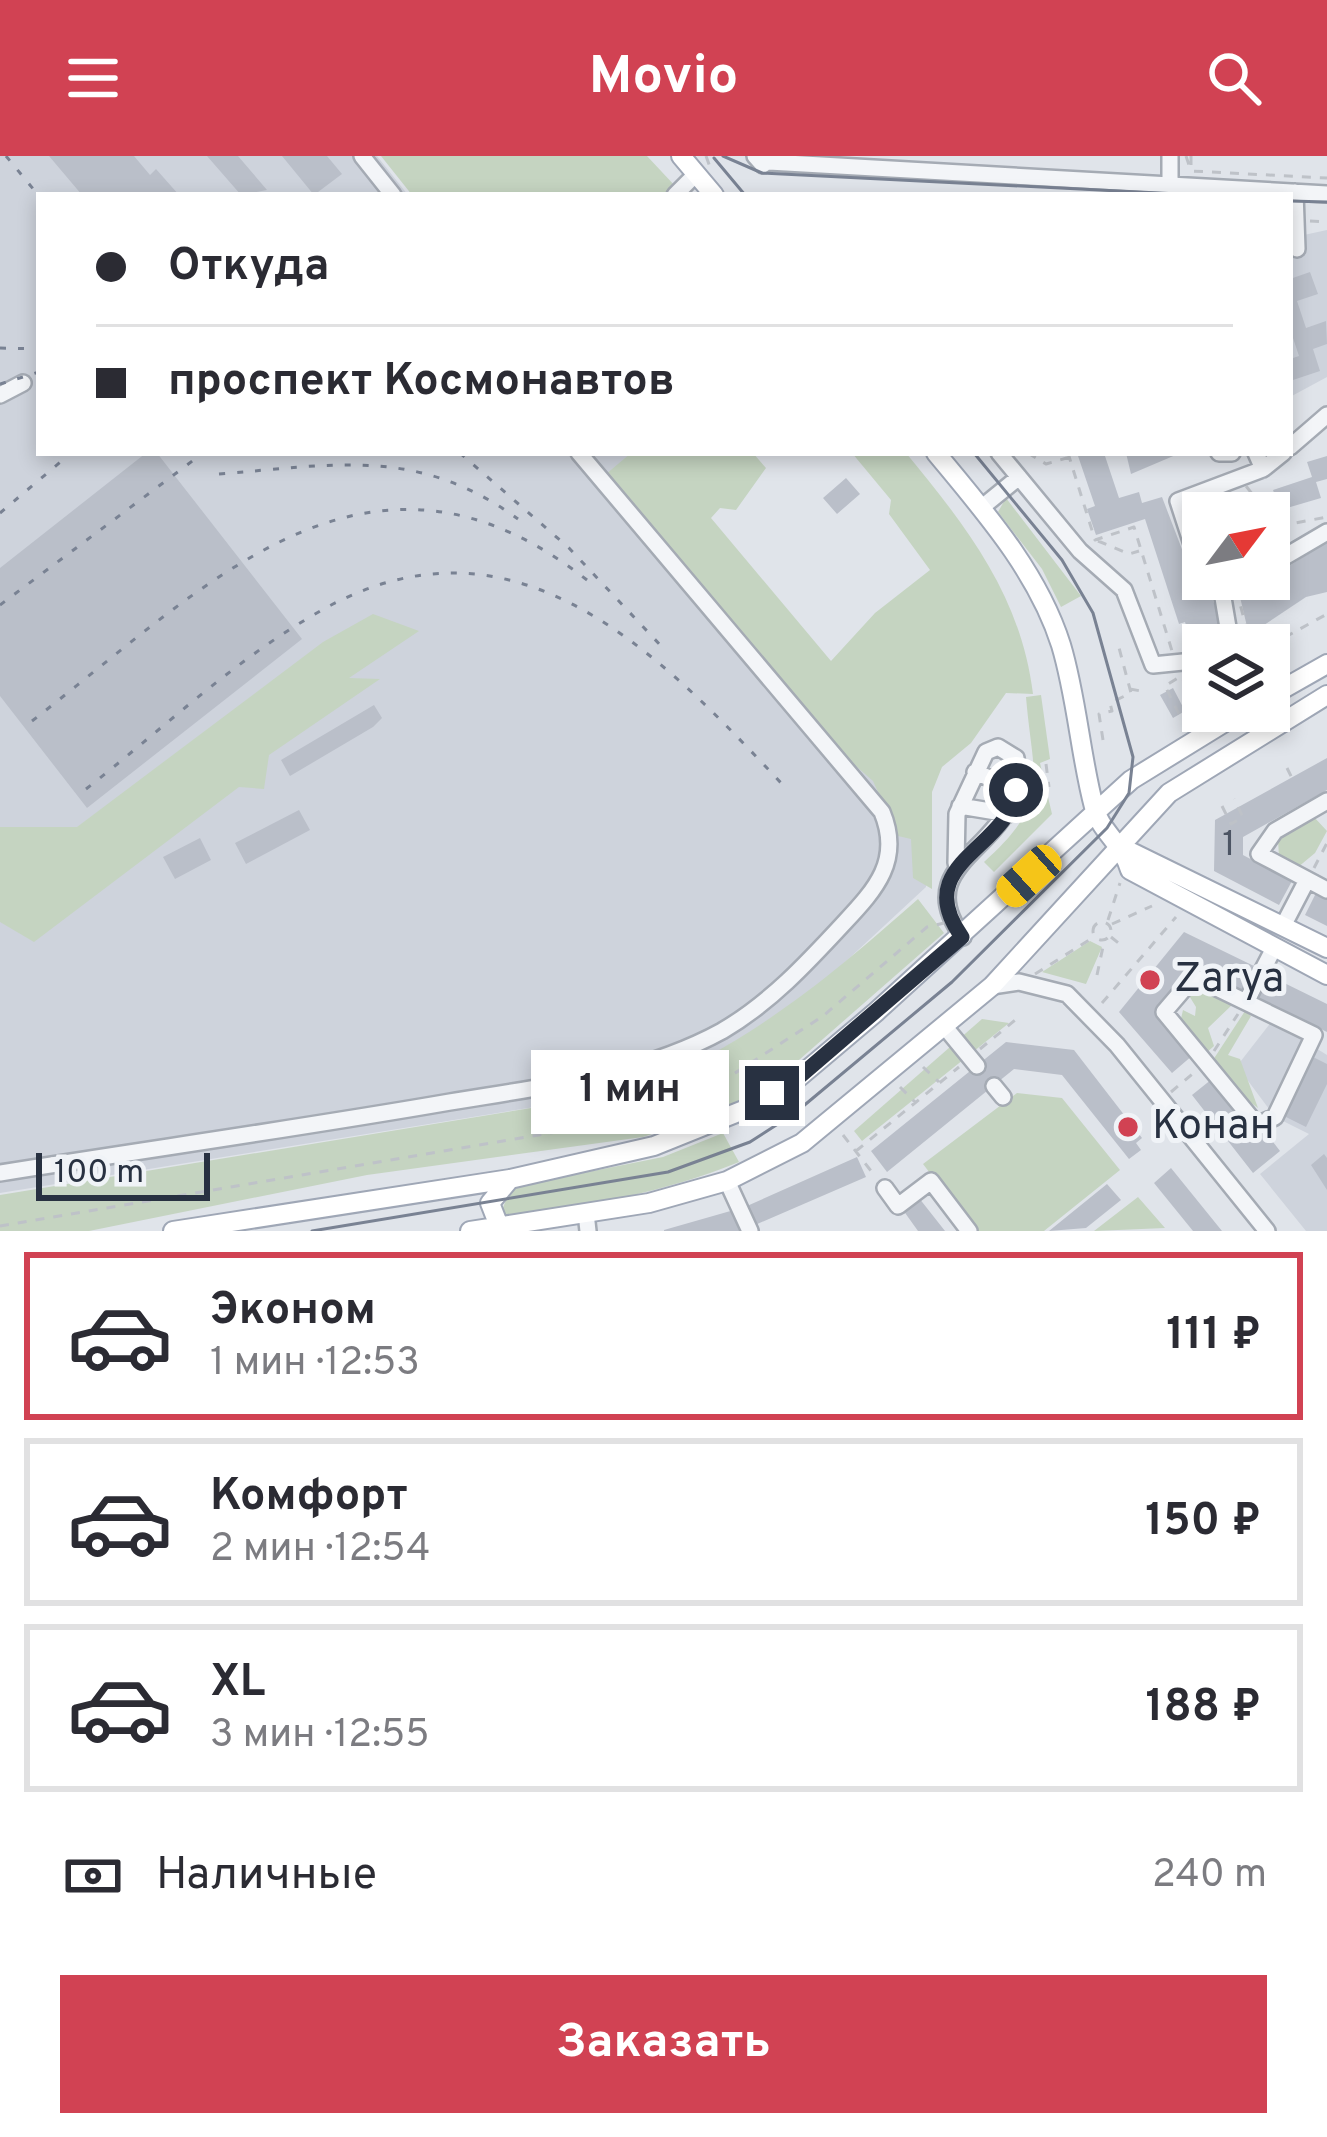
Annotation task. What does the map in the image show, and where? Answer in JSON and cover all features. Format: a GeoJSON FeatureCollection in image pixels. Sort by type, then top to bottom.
{"type":"FeatureCollection","features":[{"type":"Feature","properties":{"kind":"main road"},"geometry":{"type":"LineString","coordinates":[[681,156],[697,165],[713,192]]}},
{"type":"Feature","properties":{"kind":"main road"},"geometry":{"type":"LineString","coordinates":[[939,456],[1017,558],[1060,644],[1095,814],[1123,847],[1130,870],[1327,975]]}},
{"type":"Feature","properties":{"kind":"main road"},"geometry":{"type":"LineString","coordinates":[[1290,685],[1327,664]]}},
{"type":"Feature","properties":{"kind":"main road"},"geometry":{"type":"LineString","coordinates":[[470,1231],[587,1222],[727,1180],[802,1143],[992,986],[1169,793],[1327,695]]}},
{"type":"Feature","properties":{"kind":"main road"},"geometry":{"type":"LineString","coordinates":[[173,1231],[510,1179],[654,1146],[746,1109],[799,1077],[957,929],[1174,749],[1205,732]]}},
{"type":"Feature","properties":{"kind":"main road"},"geometry":{"type":"LineString","coordinates":[[1123,847],[1327,948]]}},
{"type":"Feature","properties":{"kind":"main road"},"geometry":{"type":"LineString","coordinates":[[500,1226],[490,1203],[510,1179]]}},
{"type":"Feature","properties":{"kind":"street"},"geometry":{"type":"LineString","coordinates":[[362,156],[391,192]]}},
{"type":"Feature","properties":{"kind":"street"},"geometry":{"type":"LineString","coordinates":[[1170,181],[1171,156]]}},
{"type":"Feature","properties":{"kind":"street"},"geometry":{"type":"LineString","coordinates":[[765,158],[1284,192]]}},
{"type":"Feature","properties":{"kind":"street"},"geometry":{"type":"LineString","coordinates":[[677,192],[697,165]]}},
{"type":"Feature","properties":{"kind":"street"},"geometry":{"type":"LineString","coordinates":[[1062,192],[1065,175]]}},
{"type":"Feature","properties":{"kind":"street"},"geometry":{"type":"LineString","coordinates":[[1297,249],[1294,193],[1327,194]]}},
{"type":"Feature","properties":{"kind":"street"},"geometry":{"type":"LineString","coordinates":[[0,395],[23,383]]}},
{"type":"Feature","properties":{"kind":"street"},"geometry":{"type":"LineString","coordinates":[[1293,444],[1327,416]]}},
{"type":"Feature","properties":{"kind":"street"},"geometry":{"type":"LineString","coordinates":[[0,1174],[537,1088],[654,1059],[721,1031],[772,995],[872,893],[891,849],[887,825],[875,801],[582,456]]}},
{"type":"Feature","properties":{"kind":"street"},"geometry":{"type":"LineString","coordinates":[[1002,456],[1080,551],[1124,590],[1153,665],[1182,662]]}},
{"type":"Feature","properties":{"kind":"street"},"geometry":{"type":"LineString","coordinates":[[1201,492],[1243,476],[1260,461]]}},
{"type":"Feature","properties":{"kind":"street"},"geometry":{"type":"LineString","coordinates":[[982,508],[1019,477]]}},
{"type":"Feature","properties":{"kind":"street"},"geometry":{"type":"LineString","coordinates":[[1290,554],[1327,532]]}},
{"type":"Feature","properties":{"kind":"street"},"geometry":{"type":"LineString","coordinates":[[956,863],[1008,814],[1016,790],[1016,758],[998,747],[986,752],[960,806],[948,906],[957,929]]}},
{"type":"Feature","properties":{"kind":"street"},"geometry":{"type":"LineString","coordinates":[[975,772],[1016,790]]}},
{"type":"Feature","properties":{"kind":"street"},"geometry":{"type":"LineString","coordinates":[[1327,801],[1275,831],[1259,854],[1327,890]]}},
{"type":"Feature","properties":{"kind":"street"},"geometry":{"type":"LineString","coordinates":[[960,806],[1008,814]]}},
{"type":"Feature","properties":{"kind":"street"},"geometry":{"type":"LineString","coordinates":[[1310,811],[1327,821]]}},
{"type":"Feature","properties":{"kind":"street"},"geometry":{"type":"LineString","coordinates":[[1283,926],[1307,880]]}},
{"type":"Feature","properties":{"kind":"street"},"geometry":{"type":"LineString","coordinates":[[1246,1002],[1274,948]]}},
{"type":"Feature","properties":{"kind":"street"},"geometry":{"type":"LineString","coordinates":[[1193,977],[1314,1035],[1275,1118],[1257,1125],[1207,1062],[1164,1012],[1193,977]]}},
{"type":"Feature","properties":{"kind":"street"},"geometry":{"type":"LineString","coordinates":[[992,986],[1019,982],[1067,994],[1267,1231]]}},
{"type":"Feature","properties":{"kind":"street"},"geometry":{"type":"LineString","coordinates":[[945,1027],[977,1066]]}},
{"type":"Feature","properties":{"kind":"street"},"geometry":{"type":"LineString","coordinates":[[727,1180],[750,1231]]}},
{"type":"Feature","properties":{"kind":"street"},"geometry":{"type":"LineString","coordinates":[[885,1188],[898,1206],[931,1181],[969,1231]]}},
{"type":"Feature","properties":{"kind":"path"},"geometry":{"type":"LineString","coordinates":[[1191,156],[1191,171],[1327,178]]}},
{"type":"Feature","properties":{"kind":"path"},"geometry":{"type":"LineString","coordinates":[[1033,456],[1046,464],[1066,456]]}},
{"type":"Feature","properties":{"kind":"path"},"geometry":{"type":"LineString","coordinates":[[1069,456],[1094,540]]}},
{"type":"Feature","properties":{"kind":"path"},"geometry":{"type":"LineString","coordinates":[[1243,476],[1254,492]]}},
{"type":"Feature","properties":{"kind":"path"},"geometry":{"type":"LineString","coordinates":[[1290,524],[1327,517]]}},
{"type":"Feature","properties":{"kind":"path"},"geometry":{"type":"LineString","coordinates":[[1094,540],[1134,527],[1173,648],[1166,663],[1165,686],[1179,714]]}},
{"type":"Feature","properties":{"kind":"path"},"geometry":{"type":"LineString","coordinates":[[1094,540],[1130,554],[1141,550]]}},
{"type":"Feature","properties":{"kind":"path"},"geometry":{"type":"LineString","coordinates":[[1290,634],[1327,614]]}},
{"type":"Feature","properties":{"kind":"path"},"geometry":{"type":"LineString","coordinates":[[1118,644],[1131,691]]}},
{"type":"Feature","properties":{"kind":"path"},"geometry":{"type":"LineString","coordinates":[[1165,686],[1182,678]]}},
{"type":"Feature","properties":{"kind":"path"},"geometry":{"type":"LineString","coordinates":[[1103,740],[1099,714],[1112,711],[1110,703],[1131,691],[1141,691]]}},
{"type":"Feature","properties":{"kind":"path"},"geometry":{"type":"LineString","coordinates":[[1046,764],[1049,787]]}},
{"type":"Feature","properties":{"kind":"path"},"geometry":{"type":"LineString","coordinates":[[1287,768],[1292,778]]}},
{"type":"Feature","properties":{"kind":"path"},"geometry":{"type":"LineString","coordinates":[[1222,806],[1231,824],[1243,817],[1234,800]]}},
{"type":"Feature","properties":{"kind":"path"},"geometry":{"type":"LineString","coordinates":[[1232,811],[1237,820]]}},
{"type":"Feature","properties":{"kind":"path"},"geometry":{"type":"LineString","coordinates":[[1307,880],[1327,843]]}},
{"type":"Feature","properties":{"kind":"path"},"geometry":{"type":"LineString","coordinates":[[1120,883],[1109,924],[1110,936],[1122,946]]}},
{"type":"Feature","properties":{"kind":"path"},"geometry":{"type":"LineString","coordinates":[[1034,974],[1094,937],[1097,924],[1109,924],[1152,906]]}},
{"type":"Feature","properties":{"kind":"path"},"geometry":{"type":"LineString","coordinates":[[1102,1004],[1177,917]]}},
{"type":"Feature","properties":{"kind":"path"},"geometry":{"type":"LineString","coordinates":[[0,1226],[675,1112],[823,1016],[927,927],[957,929]]}},
{"type":"Feature","properties":{"kind":"path"},"geometry":{"type":"LineString","coordinates":[[1096,976],[1104,940],[1110,936]]}},
{"type":"Feature","properties":{"kind":"path"},"geometry":{"type":"LineString","coordinates":[[1094,937],[1104,940]]}},
{"type":"Feature","properties":{"kind":"path"},"geometry":{"type":"LineString","coordinates":[[1161,1100],[1207,1062],[1246,1002]]}},
{"type":"Feature","properties":{"kind":"path"},"geometry":{"type":"LineString","coordinates":[[923,1066],[939,1083]]}},
{"type":"Feature","properties":{"kind":"path"},"geometry":{"type":"LineString","coordinates":[[856,1151],[915,1102],[899,1087]]}},
{"type":"Feature","properties":{"kind":"path"},"geometry":{"type":"LineString","coordinates":[[843,1135],[885,1188]]}},
{"type":"Feature","properties":{"kind":"shaded area"},"geometry":{"type":"Polygon","coordinates":[[[0,156],[377,156],[406,192],[36,192],[36,456],[651,456],[928,793],[926,887],[815,990],[722,1053],[640,1090],[0,1193],[0,156]]]}},
{"type":"Feature","properties":{"kind":"shaded area"},"geometry":{"type":"Polygon","coordinates":[[[1327,230],[1327,377],[1293,395],[1293,237],[1327,230]]]}},
{"type":"Feature","properties":{"kind":"shaded area"},"geometry":{"type":"Polygon","coordinates":[[[1272,1021],[1327,1055],[1327,1231],[1306,1231],[1260,1174],[1309,1134],[1275,1117],[1237,1066],[1272,1021]]]}},
{"type":"Feature","properties":{"kind":"green space"},"geometry":{"type":"Polygon","coordinates":[[[381,156],[647,156],[676,187],[672,192],[410,192],[381,156]]]}},
{"type":"Feature","properties":{"kind":"green space"},"geometry":{"type":"Polygon","coordinates":[[[627,456],[756,456],[766,468],[736,510],[720,508],[711,518],[831,661],[875,613],[930,570],[889,514],[891,500],[854,456],[908,456],[950,508],[1004,594],[1027,659],[1033,694],[1006,693],[971,743],[942,767],[932,792],[932,889],[913,878],[911,839],[898,836],[873,781],[840,752],[605,475],[627,456]]]}},
{"type":"Feature","properties":{"kind":"green space"},"geometry":{"type":"Polygon","coordinates":[[[1006,498],[1081,596],[1061,607],[1042,569],[998,512],[1006,498]]]}},
{"type":"Feature","properties":{"kind":"green space"},"geometry":{"type":"Polygon","coordinates":[[[373,614],[419,631],[349,678],[380,679],[269,755],[264,789],[239,787],[34,942],[0,922],[0,827],[77,827],[323,642],[373,614]]]}},
{"type":"Feature","properties":{"kind":"green space"},"geometry":{"type":"Polygon","coordinates":[[[1041,695],[1050,759],[1040,763],[1052,814],[994,872],[984,862],[1006,841],[1029,805],[1034,770],[1026,697],[1041,695]]]}},
{"type":"Feature","properties":{"kind":"green space"},"geometry":{"type":"Polygon","coordinates":[[[1314,817],[1327,831],[1315,853],[1297,868],[1279,858],[1278,839],[1293,824],[1314,817]]]}},
{"type":"Feature","properties":{"kind":"green space"},"geometry":{"type":"Polygon","coordinates":[[[918,899],[944,933],[775,1081],[713,1114],[643,1137],[367,1175],[89,1231],[0,1231],[0,1195],[641,1090],[788,1006],[918,899]]]}},
{"type":"Feature","properties":{"kind":"green space"},"geometry":{"type":"Polygon","coordinates":[[[1090,941],[1102,947],[1086,984],[1042,972],[1090,941]]]}},
{"type":"Feature","properties":{"kind":"green space"},"geometry":{"type":"Polygon","coordinates":[[[1200,988],[1233,1004],[1208,1028],[1214,1046],[1205,1054],[1180,1023],[1183,1010],[1195,1016],[1196,1007],[1188,994],[1200,988]]]}},
{"type":"Feature","properties":{"kind":"green space"},"geometry":{"type":"Polygon","coordinates":[[[1245,1011],[1251,1016],[1228,1055],[1240,1059],[1258,1108],[1239,1094],[1213,1060],[1245,1011]]]}},
{"type":"Feature","properties":{"kind":"green space"},"geometry":{"type":"Polygon","coordinates":[[[982,1019],[1009,1023],[862,1141],[854,1131],[982,1019]]]}},
{"type":"Feature","properties":{"kind":"green space"},"geometry":{"type":"Polygon","coordinates":[[[1017,1093],[1062,1098],[1120,1170],[1044,1231],[974,1231],[923,1164],[1017,1093]]]}},
{"type":"Feature","properties":{"kind":"green space"},"geometry":{"type":"Polygon","coordinates":[[[723,1133],[739,1162],[624,1197],[507,1220],[500,1216],[507,1197],[518,1186],[663,1157],[723,1133]]]}},
{"type":"Feature","properties":{"kind":"green space"},"geometry":{"type":"Polygon","coordinates":[[[1138,1197],[1165,1228],[1094,1231],[1138,1197]]]}},
{"type":"Feature","properties":{"kind":"building"},"geometry":{"type":"Polygon","coordinates":[[[49,156],[134,156],[150,175],[156,169],[176,192],[79,192],[49,156]]]}},
{"type":"Feature","properties":{"kind":"building"},"geometry":{"type":"Polygon","coordinates":[[[207,156],[238,156],[267,190],[238,192],[207,156]]]}},
{"type":"Feature","properties":{"kind":"building"},"geometry":{"type":"Polygon","coordinates":[[[282,156],[327,156],[342,174],[312,192],[282,156]]]}},
{"type":"Feature","properties":{"kind":"building"},"geometry":{"type":"Polygon","coordinates":[[[1310,272],[1318,294],[1297,301],[1306,328],[1326,321],[1327,344],[1313,349],[1320,371],[1293,380],[1293,358],[1299,356],[1293,338],[1293,278],[1310,272]]]}},
{"type":"Feature","properties":{"kind":"building"},"geometry":{"type":"Polygon","coordinates":[[[142,456],[159,456],[302,639],[87,808],[0,696],[0,568],[142,456]]]}},
{"type":"Feature","properties":{"kind":"building"},"geometry":{"type":"Polygon","coordinates":[[[1078,456],[1105,456],[1119,498],[1139,492],[1142,503],[1162,497],[1182,549],[1182,600],[1213,600],[1221,624],[1179,624],[1145,519],[1096,535],[1087,509],[1095,506],[1078,456]]]}},
{"type":"Feature","properties":{"kind":"building"},"geometry":{"type":"Polygon","coordinates":[[[1127,456],[1173,456],[1131,474],[1127,456]]]}},
{"type":"Feature","properties":{"kind":"building"},"geometry":{"type":"Polygon","coordinates":[[[1327,456],[1327,479],[1316,482],[1321,498],[1290,507],[1290,492],[1273,490],[1312,477],[1307,462],[1327,456]]]}},
{"type":"Feature","properties":{"kind":"building"},"geometry":{"type":"Polygon","coordinates":[[[846,478],[860,494],[837,514],[823,498],[846,478]]]}},
{"type":"Feature","properties":{"kind":"building"},"geometry":{"type":"Polygon","coordinates":[[[1327,542],[1327,592],[1306,597],[1266,624],[1246,624],[1241,600],[1290,600],[1290,565],[1327,542]]]}},
{"type":"Feature","properties":{"kind":"building"},"geometry":{"type":"Polygon","coordinates":[[[1173,688],[1182,713],[1173,718],[1160,695],[1173,688]]]}},
{"type":"Feature","properties":{"kind":"building"},"geometry":{"type":"Polygon","coordinates":[[[374,705],[382,718],[373,727],[290,776],[281,760],[374,705]]]}},
{"type":"Feature","properties":{"kind":"building"},"geometry":{"type":"Polygon","coordinates":[[[1327,758],[1327,790],[1243,837],[1243,855],[1292,881],[1279,905],[1214,871],[1215,820],[1327,758]]]}},
{"type":"Feature","properties":{"kind":"building"},"geometry":{"type":"Polygon","coordinates":[[[299,810],[310,830],[246,864],[235,843],[299,810]]]}},
{"type":"Feature","properties":{"kind":"building"},"geometry":{"type":"Polygon","coordinates":[[[200,838],[211,860],[175,879],[163,857],[200,838]]]}},
{"type":"Feature","properties":{"kind":"building"},"geometry":{"type":"Polygon","coordinates":[[[1317,891],[1327,896],[1327,926],[1305,915],[1317,891]]]}},
{"type":"Feature","properties":{"kind":"building"},"geometry":{"type":"Polygon","coordinates":[[[1184,932],[1256,967],[1243,992],[1190,966],[1155,1010],[1193,1055],[1172,1073],[1119,1012],[1184,932]]]}},
{"type":"Feature","properties":{"kind":"building"},"geometry":{"type":"Polygon","coordinates":[[[1268,975],[1327,1004],[1327,1032],[1257,998],[1268,975]]]}},
{"type":"Feature","properties":{"kind":"building"},"geometry":{"type":"Polygon","coordinates":[[[1006,1042],[1074,1050],[1142,1138],[1136,1143],[1141,1150],[1129,1159],[1062,1075],[1014,1069],[887,1172],[871,1151],[1006,1042]]]}},
{"type":"Feature","properties":{"kind":"building"},"geometry":{"type":"Polygon","coordinates":[[[1313,1057],[1327,1064],[1327,1084],[1306,1127],[1284,1116],[1313,1057]]]}},
{"type":"Feature","properties":{"kind":"building"},"geometry":{"type":"Polygon","coordinates":[[[1212,1079],[1257,1136],[1264,1130],[1280,1151],[1253,1173],[1192,1095],[1212,1079]]]}},
{"type":"Feature","properties":{"kind":"building"},"geometry":{"type":"Polygon","coordinates":[[[1324,1154],[1327,1158],[1327,1190],[1311,1165],[1324,1154]]]}},
{"type":"Feature","properties":{"kind":"building"},"geometry":{"type":"Polygon","coordinates":[[[857,1157],[866,1177],[755,1225],[747,1206],[857,1157]]]}},
{"type":"Feature","properties":{"kind":"building"},"geometry":{"type":"Polygon","coordinates":[[[1171,1168],[1222,1231],[1193,1231],[1154,1183],[1171,1168]]]}},
{"type":"Feature","properties":{"kind":"building"},"geometry":{"type":"Polygon","coordinates":[[[1107,1184],[1121,1200],[1086,1228],[1049,1231],[1107,1184]]]}},
{"type":"Feature","properties":{"kind":"building"},"geometry":{"type":"Polygon","coordinates":[[[919,1198],[945,1231],[918,1231],[903,1210],[919,1198]]]}},
{"type":"Feature","properties":{"kind":"building"},"geometry":{"type":"Polygon","coordinates":[[[734,1210],[740,1231],[664,1231],[664,1230],[734,1210]]]}},
{"type":"Feature","properties":{"kind":"tram line"},"geometry":{"type":"LineString","coordinates":[[723,156],[762,173],[1139,192]]}},
{"type":"Feature","properties":{"kind":"tram line"},"geometry":{"type":"LineString","coordinates":[[714,158],[742,192]]}},
{"type":"Feature","properties":{"kind":"tram line"},"geometry":{"type":"LineString","coordinates":[[1293,201],[1327,202]]}},
{"type":"Feature","properties":{"kind":"tram line"},"geometry":{"type":"LineString","coordinates":[[312,1231],[668,1172],[750,1142],[795,1113],[952,982],[1107,828],[1129,793],[1133,757],[1093,613],[1062,560],[976,456]]}},
{"type":"Feature","properties":{"kind":"railway"},"geometry":{"type":"LineString","coordinates":[[6,156],[36,192]]}},
{"type":"Feature","properties":{"kind":"railway"},"geometry":{"type":"LineString","coordinates":[[0,348],[36,349]]}},
{"type":"Feature","properties":{"kind":"railway"},"geometry":{"type":"LineString","coordinates":[[0,384],[36,373]]}},
{"type":"Feature","properties":{"kind":"railway"},"geometry":{"type":"LineString","coordinates":[[0,513],[67,456]]}},
{"type":"Feature","properties":{"kind":"railway"},"geometry":{"type":"LineString","coordinates":[[0,605],[199,456]]}},
{"type":"Feature","properties":{"kind":"railway"},"geometry":{"type":"LineString","coordinates":[[463,456],[569,548],[663,648]]}},
{"type":"Feature","properties":{"kind":"railway"},"geometry":{"type":"LineString","coordinates":[[219,474],[338,465],[410,470],[481,496],[518,519]]}},
{"type":"Feature","properties":{"kind":"railway"},"geometry":{"type":"LineString","coordinates":[[32,721],[228,571],[295,535],[364,513],[436,511],[512,533],[592,584]]}},
{"type":"Feature","properties":{"kind":"railway"},"geometry":{"type":"LineString","coordinates":[[86,789],[223,677],[310,617],[382,584],[449,573],[512,581],[572,604],[628,639],[682,683],[782,784]]}},
{"type":"Feature","properties":{"kind":"place","name":"Zarya"},"geometry":{"type":"Point","coordinates":[1150,980]}},
{"type":"Feature","properties":{"kind":"place","name":"Конан"},"geometry":{"type":"Point","coordinates":[1128,1127]}},
{"type":"Feature","properties":{"kind":"route"},"geometry":{"type":"LineString","coordinates":[[772,1093],[799,1077],[962,937],[948,906],[956,863],[1004,824],[1016,790]]}}]}
